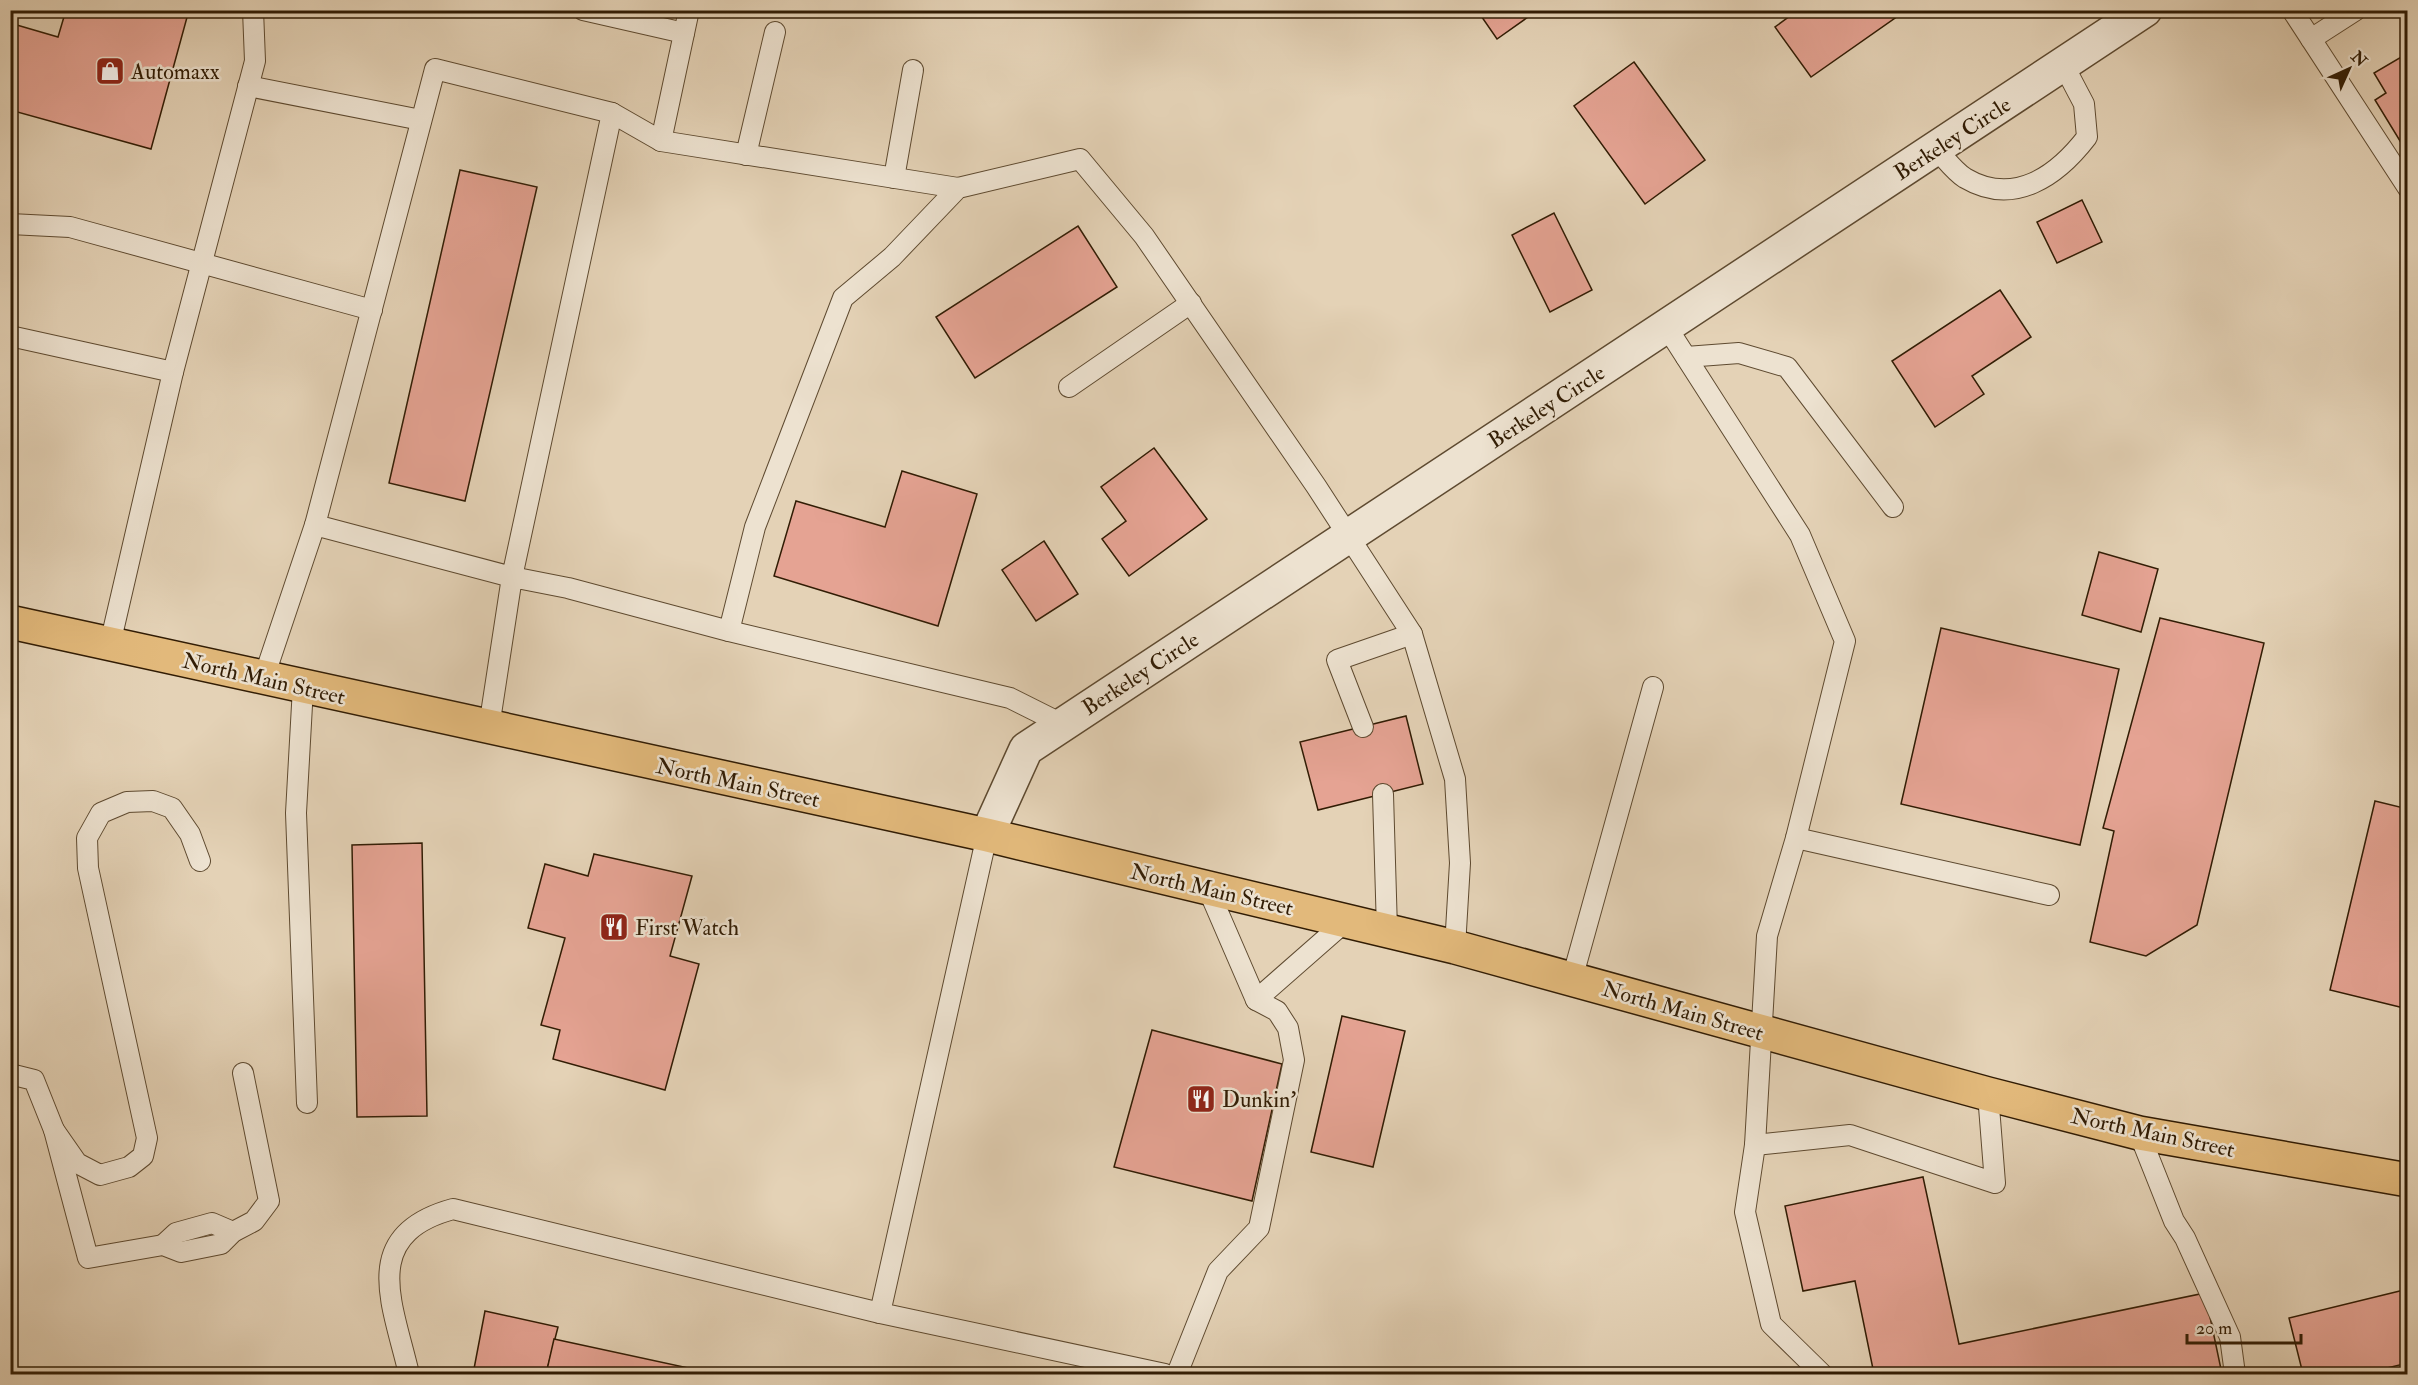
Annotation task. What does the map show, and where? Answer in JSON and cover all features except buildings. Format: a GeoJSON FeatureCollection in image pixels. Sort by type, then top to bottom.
{"type":"FeatureCollection","features":[{"type":"Feature","properties":{"kind":"main road","name":"North Main Street"},"geometry":{"type":"LineString","coordinates":[[10,622],[987,835],[1455,947],[1988,1094],[2139,1133],[2406,1181]]}},
{"type":"Feature","properties":{"kind":"street","name":"Berkeley Circle"},"geometry":{"type":"LineString","coordinates":[[987,835],[1026,748],[2145,10]]}},
{"type":"Feature","properties":{"kind":"lane"},"geometry":{"type":"LineString","coordinates":[[110,644],[173,372],[255,61],[253,10]]}},
{"type":"Feature","properties":{"kind":"lane"},"geometry":{"type":"LineString","coordinates":[[583,10],[684,33]]}},
{"type":"Feature","properties":{"kind":"lane"},"geometry":{"type":"LineString","coordinates":[[661,141],[689,10]]}},
{"type":"Feature","properties":{"kind":"lane"},"geometry":{"type":"LineString","coordinates":[[2292,10],[2408,188]]}},
{"type":"Feature","properties":{"kind":"lane"},"geometry":{"type":"LineString","coordinates":[[2311,39],[2356,10]]}},
{"type":"Feature","properties":{"kind":"lane"},"geometry":{"type":"LineString","coordinates":[[746,155],[775,32]]}},
{"type":"Feature","properties":{"kind":"lane"},"geometry":{"type":"LineString","coordinates":[[1936,149],[1964,178],[1998,191],[2028,186],[2050,174],[2074,153],[2087,137],[2084,104],[2063,64]]}},
{"type":"Feature","properties":{"kind":"lane"},"geometry":{"type":"LineString","coordinates":[[264,677],[315,525],[435,69],[612,113],[661,141],[958,188],[1080,159],[1144,236],[1191,303],[1412,634],[1455,779],[1460,863],[1455,947]]}},
{"type":"Feature","properties":{"kind":"lane"},"geometry":{"type":"LineString","coordinates":[[894,178],[913,70]]}},
{"type":"Feature","properties":{"kind":"lane"},"geometry":{"type":"LineString","coordinates":[[248,86],[421,120]]}},
{"type":"Feature","properties":{"kind":"lane"},"geometry":{"type":"LineString","coordinates":[[489,728],[512,577],[612,113]]}},
{"type":"Feature","properties":{"kind":"lane"},"geometry":{"type":"LineString","coordinates":[[729,631],[755,527],[843,298],[892,256],[958,188]]}},
{"type":"Feature","properties":{"kind":"lane"},"geometry":{"type":"LineString","coordinates":[[10,224],[70,227],[372,310]]}},
{"type":"Feature","properties":{"kind":"lane"},"geometry":{"type":"LineString","coordinates":[[1069,387],[1191,303]]}},
{"type":"Feature","properties":{"kind":"lane"},"geometry":{"type":"LineString","coordinates":[[1666,326],[1800,535],[1845,641],[1796,838],[1767,936],[1755,1145],[1745,1212],[1771,1324],[1822,1374]]}},
{"type":"Feature","properties":{"kind":"lane"},"geometry":{"type":"LineString","coordinates":[[10,336],[173,372]]}},
{"type":"Feature","properties":{"kind":"lane"},"geometry":{"type":"LineString","coordinates":[[1686,357],[1739,353],[1786,367],[1893,507]]}},
{"type":"Feature","properties":{"kind":"lane"},"geometry":{"type":"LineString","coordinates":[[315,525],[512,577],[568,588],[729,631],[1010,698],[1062,724]]}},
{"type":"Feature","properties":{"kind":"lane"},"geometry":{"type":"LineString","coordinates":[[1362,727],[1337,660],[1412,634]]}},
{"type":"Feature","properties":{"kind":"lane"},"geometry":{"type":"LineString","coordinates":[[303,687],[296,813],[307,1103]]}},
{"type":"Feature","properties":{"kind":"lane"},"geometry":{"type":"LineString","coordinates":[[1572,979],[1653,687]]}},
{"type":"Feature","properties":{"kind":"lane"},"geometry":{"type":"LineString","coordinates":[[1383,794],[1387,930]]}},
{"type":"Feature","properties":{"kind":"lane"},"geometry":{"type":"LineString","coordinates":[[54,1130],[77,1162],[100,1174],[129,1167],[143,1156],[147,1138],[88,868],[87,837],[101,813],[127,802],[153,801],[172,808],[190,834],[200,861]]}},
{"type":"Feature","properties":{"kind":"lane"},"geometry":{"type":"LineString","coordinates":[[880,1313],[987,835]]}},
{"type":"Feature","properties":{"kind":"lane"},"geometry":{"type":"LineString","coordinates":[[1796,838],[2049,895]]}},
{"type":"Feature","properties":{"kind":"lane"},"geometry":{"type":"LineString","coordinates":[[1178,1374],[1218,1271],[1259,1228],[1294,1060],[1288,1028],[1277,1011],[1256,1000],[1208,889]]}},
{"type":"Feature","properties":{"kind":"lane"},"geometry":{"type":"LineString","coordinates":[[1256,1000],[1346,921]]}},
{"type":"Feature","properties":{"kind":"lane"},"geometry":{"type":"LineString","coordinates":[[10,1074],[34,1080],[54,1130],[88,1258],[163,1245],[181,1252],[221,1244],[233,1232],[255,1221],[268,1201],[243,1073]]}},
{"type":"Feature","properties":{"kind":"lane"},"geometry":{"type":"LineString","coordinates":[[1755,1145],[1850,1135],[1995,1184],[1988,1094]]}},
{"type":"Feature","properties":{"kind":"lane"},"geometry":{"type":"LineString","coordinates":[[2139,1133],[2174,1221],[2186,1238],[2230,1337],[2235,1374]]}},
{"type":"Feature","properties":{"kind":"lane"},"geometry":{"type":"LineString","coordinates":[[409,1374],[388,1285],[390,1257],[407,1231],[429,1216],[453,1209],[880,1313],[1165,1374]]}},
{"type":"Feature","properties":{"kind":"place","name":"Automaxx"},"geometry":{"type":"Point","coordinates":[110,71]}},
{"type":"Feature","properties":{"kind":"place","name":"First Watch"},"geometry":{"type":"Point","coordinates":[614,927]}},
{"type":"Feature","properties":{"kind":"place","name":"Dunkin'"},"geometry":{"type":"Point","coordinates":[1201,1099]}}]}
